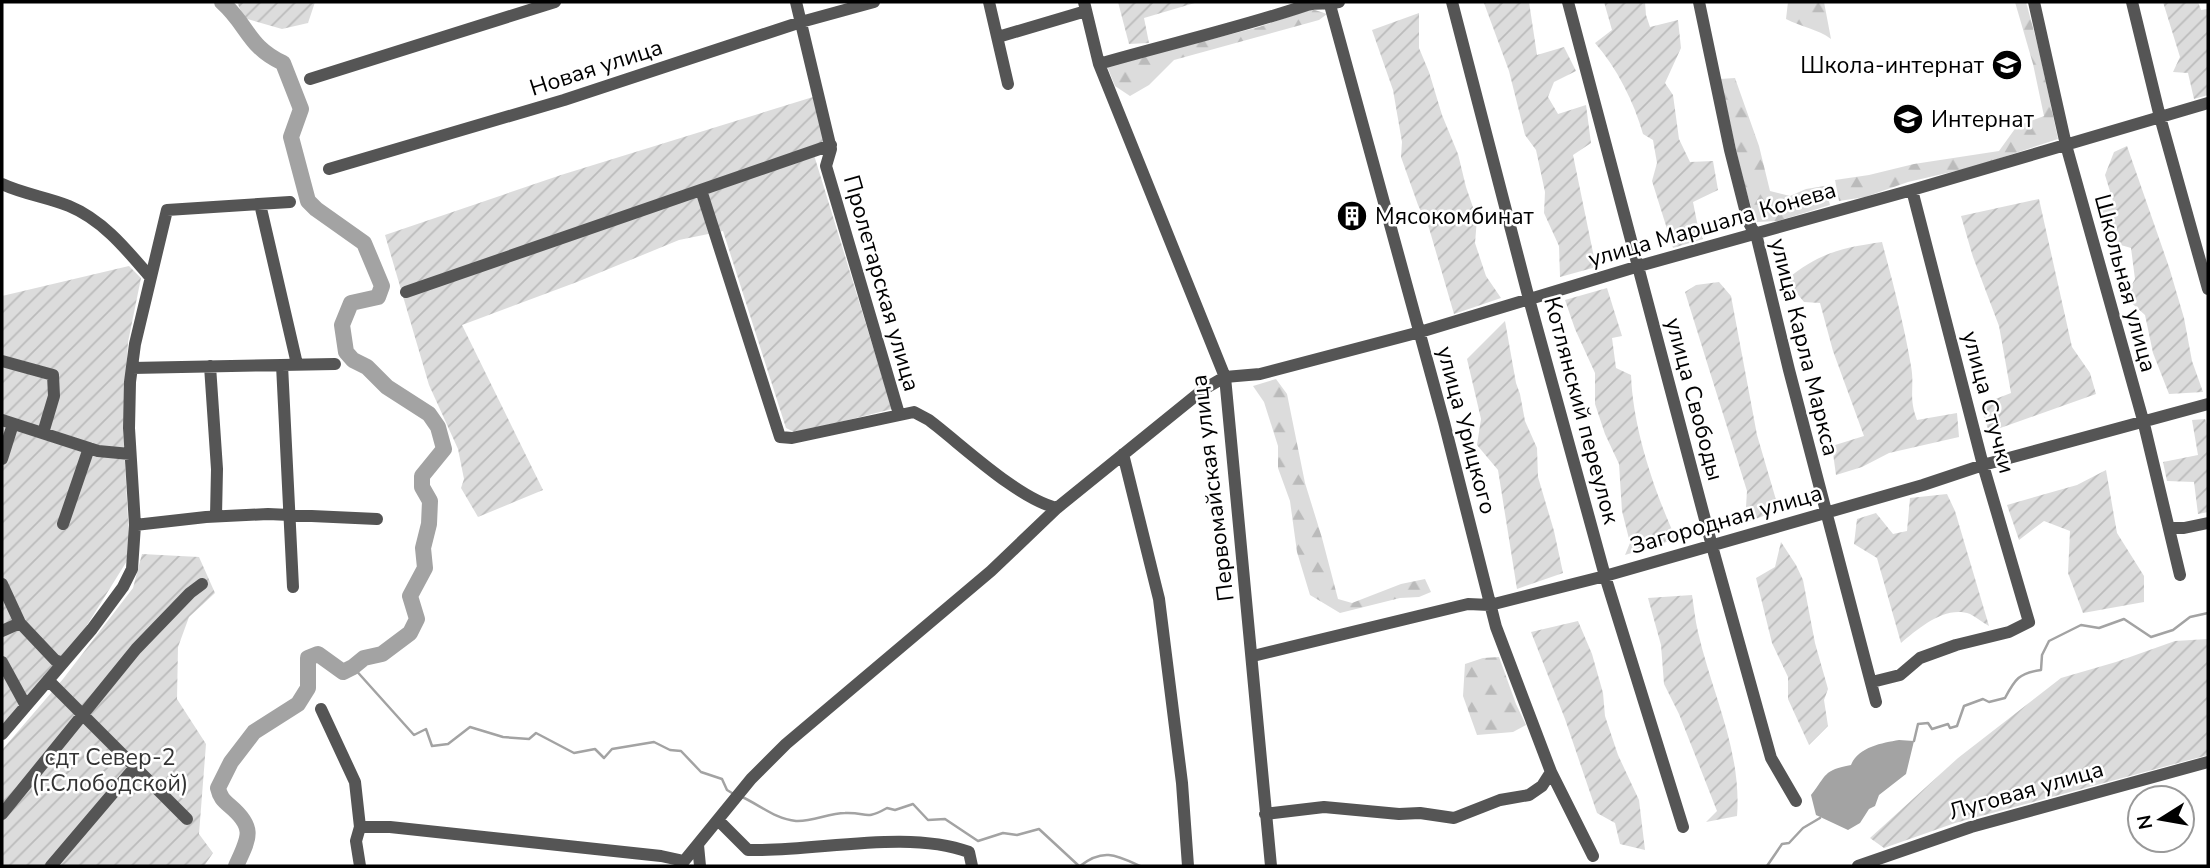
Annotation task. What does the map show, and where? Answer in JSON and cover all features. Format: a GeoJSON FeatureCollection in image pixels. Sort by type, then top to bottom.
{"type":"FeatureCollection","features":[{"type":"Feature","properties":{"kind":"street"},"geometry":{"type":"LineString","coordinates":[[310,79],[555,2]]}},
{"type":"Feature","properties":{"kind":"street","name":"Пролетарская улица"},"geometry":{"type":"LineString","coordinates":[[796,2],[831,145],[826,166],[899,414]]}},
{"type":"Feature","properties":{"kind":"street","name":"Новая улица"},"geometry":{"type":"LineString","coordinates":[[329,169],[564,100],[801,22],[874,2]]}},
{"type":"Feature","properties":{"kind":"street"},"geometry":{"type":"LineString","coordinates":[[989,2],[1009,84]]}},
{"type":"Feature","properties":{"kind":"street","name":"Котлянский переулок"},"geometry":{"type":"LineString","coordinates":[[1452,2],[1605,576],[1683,827]]}},
{"type":"Feature","properties":{"kind":"street","name":"улица Свободы"},"geometry":{"type":"LineString","coordinates":[[1568,2],[1771,758],[1796,801]]}},
{"type":"Feature","properties":{"kind":"street","name":"улица Карла Маркса"},"geometry":{"type":"LineString","coordinates":[[1699,2],[1730,150],[1748,221],[1755,233],[1876,702]]}},
{"type":"Feature","properties":{"kind":"street","name":"Школьная улица"},"geometry":{"type":"LineString","coordinates":[[2034,2],[2066,145],[2143,420],[2180,575]]}},
{"type":"Feature","properties":{"kind":"street"},"geometry":{"type":"LineString","coordinates":[[2132,2],[2160,117],[2208,289]]}},
{"type":"Feature","properties":{"kind":"street"},"geometry":{"type":"LineString","coordinates":[[1099,64],[1281,15],[1311,3],[1334,3]]}},
{"type":"Feature","properties":{"kind":"street","name":"улица Урицкого"},"geometry":{"type":"LineString","coordinates":[[1334,3],[1496,627],[1551,772],[1592,856]]}},
{"type":"Feature","properties":{"kind":"street"},"geometry":{"type":"LineString","coordinates":[[998,37],[1085,6]]}},
{"type":"Feature","properties":{"kind":"street","name":"Первомайская улица"},"geometry":{"type":"LineString","coordinates":[[1085,6],[1099,64],[1225,377],[1271,866]]}},
{"type":"Feature","properties":{"kind":"street","name":"улица Маршала Конева"},"geometry":{"type":"LineString","coordinates":[[1225,377],[1260,374],[1420,332],[1639,265],[1912,190],[2208,103]]}},
{"type":"Feature","properties":{"kind":"street"},"geometry":{"type":"LineString","coordinates":[[407,292],[831,145]]}},
{"type":"Feature","properties":{"kind":"street"},"geometry":{"type":"LineString","coordinates":[[2,184],[71,206],[94,220],[114,237],[150,277]]}},
{"type":"Feature","properties":{"kind":"street"},"geometry":{"type":"LineString","coordinates":[[701,190],[779,437],[792,438],[914,412],[929,419],[1024,495],[1042,505],[1056,508]]}},
{"type":"Feature","properties":{"kind":"street","name":"улица Стучки"},"geometry":{"type":"LineString","coordinates":[[1872,682],[1900,675],[1920,658],[1956,645],[2009,632],[2029,622],[1983,465],[1912,190]]}},
{"type":"Feature","properties":{"kind":"street"},"geometry":{"type":"LineString","coordinates":[[2,734],[124,587],[132,569],[135,525],[129,428],[132,368],[135,344],[167,210],[290,202]]}},
{"type":"Feature","properties":{"kind":"street"},"geometry":{"type":"LineString","coordinates":[[260,204],[297,364]]}},
{"type":"Feature","properties":{"kind":"street"},"geometry":{"type":"LineString","coordinates":[[2,360],[53,374],[54,396],[43,433]]}},
{"type":"Feature","properties":{"kind":"street"},"geometry":{"type":"LineString","coordinates":[[132,368],[335,364]]}},
{"type":"Feature","properties":{"kind":"street"},"geometry":{"type":"LineString","coordinates":[[282,365],[293,587]]}},
{"type":"Feature","properties":{"kind":"street"},"geometry":{"type":"LineString","coordinates":[[210,366],[217,469],[216,516]]}},
{"type":"Feature","properties":{"kind":"street"},"geometry":{"type":"LineString","coordinates":[[360,827],[390,827],[661,856],[682,863],[751,779],[786,744],[992,571],[1056,508],[1204,389],[1225,377]]}},
{"type":"Feature","properties":{"kind":"street","name":"Загородная улица"},"geometry":{"type":"LineString","coordinates":[[1253,656],[1468,604],[1490,605],[1605,576],[1923,485],[1983,465],[2208,404]]}},
{"type":"Feature","properties":{"kind":"street"},"geometry":{"type":"LineString","coordinates":[[2,459],[7,422],[89,448],[130,454]]}},
{"type":"Feature","properties":{"kind":"street"},"geometry":{"type":"LineString","coordinates":[[63,524],[89,448]]}},
{"type":"Feature","properties":{"kind":"street"},"geometry":{"type":"LineString","coordinates":[[1123,454],[1158,600],[1182,783],[1188,866]]}},
{"type":"Feature","properties":{"kind":"street"},"geometry":{"type":"LineString","coordinates":[[135,525],[216,516],[288,515],[377,519]]}},
{"type":"Feature","properties":{"kind":"street"},"geometry":{"type":"LineString","coordinates":[[2169,528],[2208,523]]}},
{"type":"Feature","properties":{"kind":"street"},"geometry":{"type":"LineString","coordinates":[[2,584],[20,623],[55,660],[63,663]]}},
{"type":"Feature","properties":{"kind":"street"},"geometry":{"type":"LineString","coordinates":[[2,814],[136,649],[202,584]]}},
{"type":"Feature","properties":{"kind":"street"},"geometry":{"type":"LineString","coordinates":[[2,631],[20,623]]}},
{"type":"Feature","properties":{"kind":"street"},"geometry":{"type":"LineString","coordinates":[[2,662],[26,706]]}},
{"type":"Feature","properties":{"kind":"street"},"geometry":{"type":"LineString","coordinates":[[48,680],[187,819]]}},
{"type":"Feature","properties":{"kind":"street"},"geometry":{"type":"LineString","coordinates":[[321,709],[355,782],[360,827],[356,841],[360,866]]}},
{"type":"Feature","properties":{"kind":"street","name":"Луговая улица"},"geometry":{"type":"LineString","coordinates":[[1858,866],[1971,827],[2208,762]]}},
{"type":"Feature","properties":{"kind":"street"},"geometry":{"type":"LineString","coordinates":[[51,866],[136,766]]}},
{"type":"Feature","properties":{"kind":"street"},"geometry":{"type":"LineString","coordinates":[[1265,814],[1324,807],[1399,814],[1420,813],[1454,818],[1500,800],[1529,795],[1542,786],[1551,772]]}},
{"type":"Feature","properties":{"kind":"street"},"geometry":{"type":"LineString","coordinates":[[719,821],[748,850],[925,844],[957,847],[969,852],[972,855],[972,866]]}},
{"type":"Feature","properties":{"kind":"street"},"geometry":{"type":"LineString","coordinates":[[698,845],[700,866]]}},
{"type":"Feature","properties":{"kind":"green space"},"geometry":{"type":"Polygon","coordinates":[[[237,2],[315,2],[308,23],[282,29],[244,18],[237,2]]]}},
{"type":"Feature","properties":{"kind":"green space"},"geometry":{"type":"Polygon","coordinates":[[[1118,2],[1198,2],[1144,18],[1149,43],[1129,44],[1118,2]]]}},
{"type":"Feature","properties":{"kind":"green space"},"geometry":{"type":"Polygon","coordinates":[[[1529,2],[1537,55],[1564,47],[1576,71],[1554,82],[1548,97],[1558,114],[1586,105],[1591,143],[1573,155],[1596,267],[1560,277],[1559,246],[1544,213],[1545,192],[1536,150],[1525,135],[1509,71],[1484,3],[1529,2]]]}},
{"type":"Feature","properties":{"kind":"green space"},"geometry":{"type":"Polygon","coordinates":[[[1604,2],[1645,2],[1650,27],[1678,20],[1681,48],[1665,83],[1673,95],[1679,139],[1690,162],[1713,161],[1718,190],[1693,202],[1703,239],[1673,248],[1652,181],[1657,163],[1653,140],[1643,134],[1624,86],[1595,43],[1612,30],[1604,2]]]}},
{"type":"Feature","properties":{"kind":"green space"},"geometry":{"type":"Polygon","coordinates":[[[1788,2],[1824,2],[1831,39],[1786,19],[1788,2]]]}},
{"type":"Feature","properties":{"kind":"green space"},"geometry":{"type":"Polygon","coordinates":[[[2015,2],[2026,2],[2058,139],[1973,167],[1908,182],[1865,197],[1839,201],[1835,180],[1999,151],[2017,126],[2044,116],[2033,64],[2015,2]]]}},
{"type":"Feature","properties":{"kind":"green space"},"geometry":{"type":"Polygon","coordinates":[[[2163,2],[2198,2],[2201,10],[2208,9],[2208,95],[2194,99],[2188,73],[2173,72],[2180,57],[2163,2]]]}},
{"type":"Feature","properties":{"kind":"green space"},"geometry":{"type":"Polygon","coordinates":[[[1312,9],[1327,14],[1319,20],[1174,60],[1149,85],[1130,96],[1115,86],[1107,66],[1259,27],[1312,9]]]}},
{"type":"Feature","properties":{"kind":"green space"},"geometry":{"type":"Polygon","coordinates":[[[1419,13],[1419,48],[1458,154],[1477,219],[1475,243],[1486,276],[1501,298],[1454,314],[1429,228],[1401,157],[1402,142],[1393,90],[1372,30],[1419,13]]]}},
{"type":"Feature","properties":{"kind":"green space"},"geometry":{"type":"Polygon","coordinates":[[[1735,78],[1759,146],[1770,191],[1790,196],[1806,189],[1825,186],[1830,205],[1778,221],[1756,222],[1720,79],[1735,78]]]}},
{"type":"Feature","properties":{"kind":"green space"},"geometry":{"type":"Polygon","coordinates":[[[813,97],[826,150],[814,155],[892,409],[796,433],[786,428],[723,231],[679,240],[462,325],[543,490],[478,517],[461,488],[464,479],[458,449],[429,385],[385,235],[561,175],[813,97]]]}},
{"type":"Feature","properties":{"kind":"green space"},"geometry":{"type":"Polygon","coordinates":[[[2127,146],[2169,267],[2184,318],[2192,361],[2203,392],[2169,394],[2153,353],[2145,315],[2125,297],[2135,279],[2131,248],[2107,241],[2097,214],[2113,201],[2105,175],[2114,152],[2127,146]]]}},
{"type":"Feature","properties":{"kind":"green space"},"geometry":{"type":"Polygon","coordinates":[[[2039,199],[2072,347],[2090,373],[2096,394],[1989,432],[1980,405],[2011,393],[1999,326],[1961,216],[2039,199]]]}},
{"type":"Feature","properties":{"kind":"green space"},"geometry":{"type":"Polygon","coordinates":[[[1882,242],[1908,350],[1917,420],[1957,413],[1959,437],[1889,453],[1862,467],[1836,475],[1832,446],[1864,436],[1833,351],[1820,303],[1804,302],[1786,280],[1831,253],[1882,242]]]}},
{"type":"Feature","properties":{"kind":"green space"},"geometry":{"type":"Polygon","coordinates":[[[129,266],[141,278],[128,342],[123,427],[130,556],[53,680],[2,740],[2,296],[129,266]]]}},
{"type":"Feature","properties":{"kind":"green space"},"geometry":{"type":"Polygon","coordinates":[[[1719,282],[1731,296],[1757,435],[1779,510],[1745,523],[1747,491],[1685,292],[1696,285],[1719,282]]]}},
{"type":"Feature","properties":{"kind":"green space"},"geometry":{"type":"Polygon","coordinates":[[[1607,288],[1622,336],[1612,338],[1616,368],[1631,375],[1640,438],[1676,539],[1625,555],[1630,543],[1622,511],[1619,464],[1595,404],[1595,373],[1565,300],[1607,288]]]}},
{"type":"Feature","properties":{"kind":"green space"},"geometry":{"type":"Polygon","coordinates":[[[1505,321],[1516,383],[1525,421],[1537,448],[1538,477],[1563,573],[1517,589],[1498,470],[1477,445],[1481,419],[1467,359],[1505,321]]]}},
{"type":"Feature","properties":{"kind":"green space"},"geometry":{"type":"Polygon","coordinates":[[[1276,379],[1287,394],[1305,483],[1338,599],[1352,603],[1401,584],[1425,579],[1431,592],[1419,597],[1400,598],[1340,613],[1310,595],[1297,552],[1290,501],[1278,468],[1278,446],[1264,402],[1253,386],[1276,379]]]}},
{"type":"Feature","properties":{"kind":"green space"},"geometry":{"type":"Polygon","coordinates":[[[2205,419],[2208,427],[2208,512],[2198,514],[2194,482],[2167,481],[2163,462],[2198,455],[2192,420],[2205,419]]]}},
{"type":"Feature","properties":{"kind":"green space"},"geometry":{"type":"Polygon","coordinates":[[[2106,470],[2117,533],[2144,576],[2144,602],[2083,613],[2068,573],[2070,531],[2044,521],[2019,540],[2007,505],[2077,485],[2106,470]]]}},
{"type":"Feature","properties":{"kind":"green space"},"geometry":{"type":"Polygon","coordinates":[[[1947,494],[1955,511],[1989,626],[1970,614],[1951,613],[1933,620],[1901,643],[1877,558],[1854,544],[1857,519],[1876,513],[1893,534],[1907,531],[1910,498],[1947,494]]]}},
{"type":"Feature","properties":{"kind":"green space"},"geometry":{"type":"Polygon","coordinates":[[[1781,542],[1803,580],[1815,643],[1828,689],[1824,700],[1828,726],[1809,745],[1788,699],[1788,677],[1772,643],[1756,578],[1775,567],[1781,542]]]}},
{"type":"Feature","properties":{"kind":"green space","name":"сдт Север-2 (г.Слободской)"},"geometry":{"type":"Polygon","coordinates":[[[142,554],[199,557],[215,593],[189,617],[178,647],[177,699],[206,744],[199,834],[213,853],[204,866],[2,866],[2,750],[63,679],[133,588],[142,554]]]}},
{"type":"Feature","properties":{"kind":"green space"},"geometry":{"type":"Polygon","coordinates":[[[1692,595],[1698,632],[1731,746],[1737,792],[1737,816],[1706,822],[1717,811],[1679,714],[1664,684],[1661,645],[1648,598],[1692,595]]]}},
{"type":"Feature","properties":{"kind":"green space"},"geometry":{"type":"Polygon","coordinates":[[[1578,621],[1592,654],[1603,693],[1605,716],[1618,755],[1639,800],[1645,850],[1620,844],[1615,823],[1597,813],[1565,719],[1531,632],[1578,621]]]}},
{"type":"Feature","properties":{"kind":"green space"},"geometry":{"type":"Polygon","coordinates":[[[2208,639],[2208,755],[1955,823],[1884,848],[1870,838],[1958,758],[2061,678],[2175,641],[2208,639]]]}},
{"type":"Feature","properties":{"kind":"green space"},"geometry":{"type":"Polygon","coordinates":[[[1499,657],[1526,725],[1513,732],[1477,735],[1463,696],[1465,664],[1483,658],[1499,657]]]}},
{"type":"Feature","properties":{"kind":"shaded area"},"geometry":{"type":"Polygon","coordinates":[[[1899,740],[1914,741],[1906,774],[1879,795],[1875,806],[1869,809],[1860,823],[1848,830],[1816,815],[1811,795],[1826,774],[1851,765],[1859,754],[1871,747],[1899,740]]]}},
{"type":"Feature","properties":{"kind":"waterway"},"geometry":{"type":"LineString","coordinates":[[222,2],[255,43],[283,63],[301,109],[291,137],[308,201],[364,243],[382,286],[378,297],[351,303],[342,325],[346,352],[353,360],[367,367],[387,387],[429,414],[438,427],[444,449],[422,476],[422,487],[430,501],[429,524],[423,548],[425,568],[410,596],[417,619],[410,633],[382,654],[364,658],[343,672],[318,654],[308,658],[308,688],[298,704],[254,732],[231,762],[218,788],[222,798],[247,827],[247,841],[236,866]]}},
{"type":"Feature","properties":{"kind":"waterway"},"geometry":{"type":"LineString","coordinates":[[1914,741],[1918,724],[1928,723],[1932,729],[1948,724],[1950,728],[1957,726],[1964,706],[1983,699],[1989,702],[2005,698],[2018,678],[2041,670],[2042,655],[2049,641],[2081,625],[2099,628],[2124,619],[2151,637],[2173,630],[2190,617],[2208,613]]}},
{"type":"Feature","properties":{"kind":"waterway"},"geometry":{"type":"LineString","coordinates":[[353,667],[414,735],[426,729],[432,746],[448,744],[470,727],[503,737],[529,739],[536,733],[574,753],[595,749],[604,758],[612,749],[654,742],[670,750],[681,751],[701,772],[722,779],[727,790],[732,793]]}},
{"type":"Feature","properties":{"kind":"waterway"},"geometry":{"type":"LineString","coordinates":[[742,797],[774,815],[796,821],[839,813],[870,815],[887,808],[895,810],[913,804],[928,820],[945,819],[978,841],[1003,833],[1017,835],[1039,829],[1079,866]]}},
{"type":"Feature","properties":{"kind":"waterway"},"geometry":{"type":"LineString","coordinates":[[1767,866],[1782,844],[1789,843],[1803,828],[1820,818]]}},
{"type":"Feature","properties":{"kind":"waterway"},"geometry":{"type":"LineString","coordinates":[[1080,866],[1103,855],[1124,859],[1140,866]]}},
{"type":"Feature","properties":{"kind":"place","name":"Школа-интернат"},"geometry":{"type":"Point","coordinates":[2007,65]}},
{"type":"Feature","properties":{"kind":"place","name":"Интернат"},"geometry":{"type":"Point","coordinates":[1908,119]}},
{"type":"Feature","properties":{"kind":"place","name":"Мясокомбинат"},"geometry":{"type":"Point","coordinates":[1352,216]}}]}
